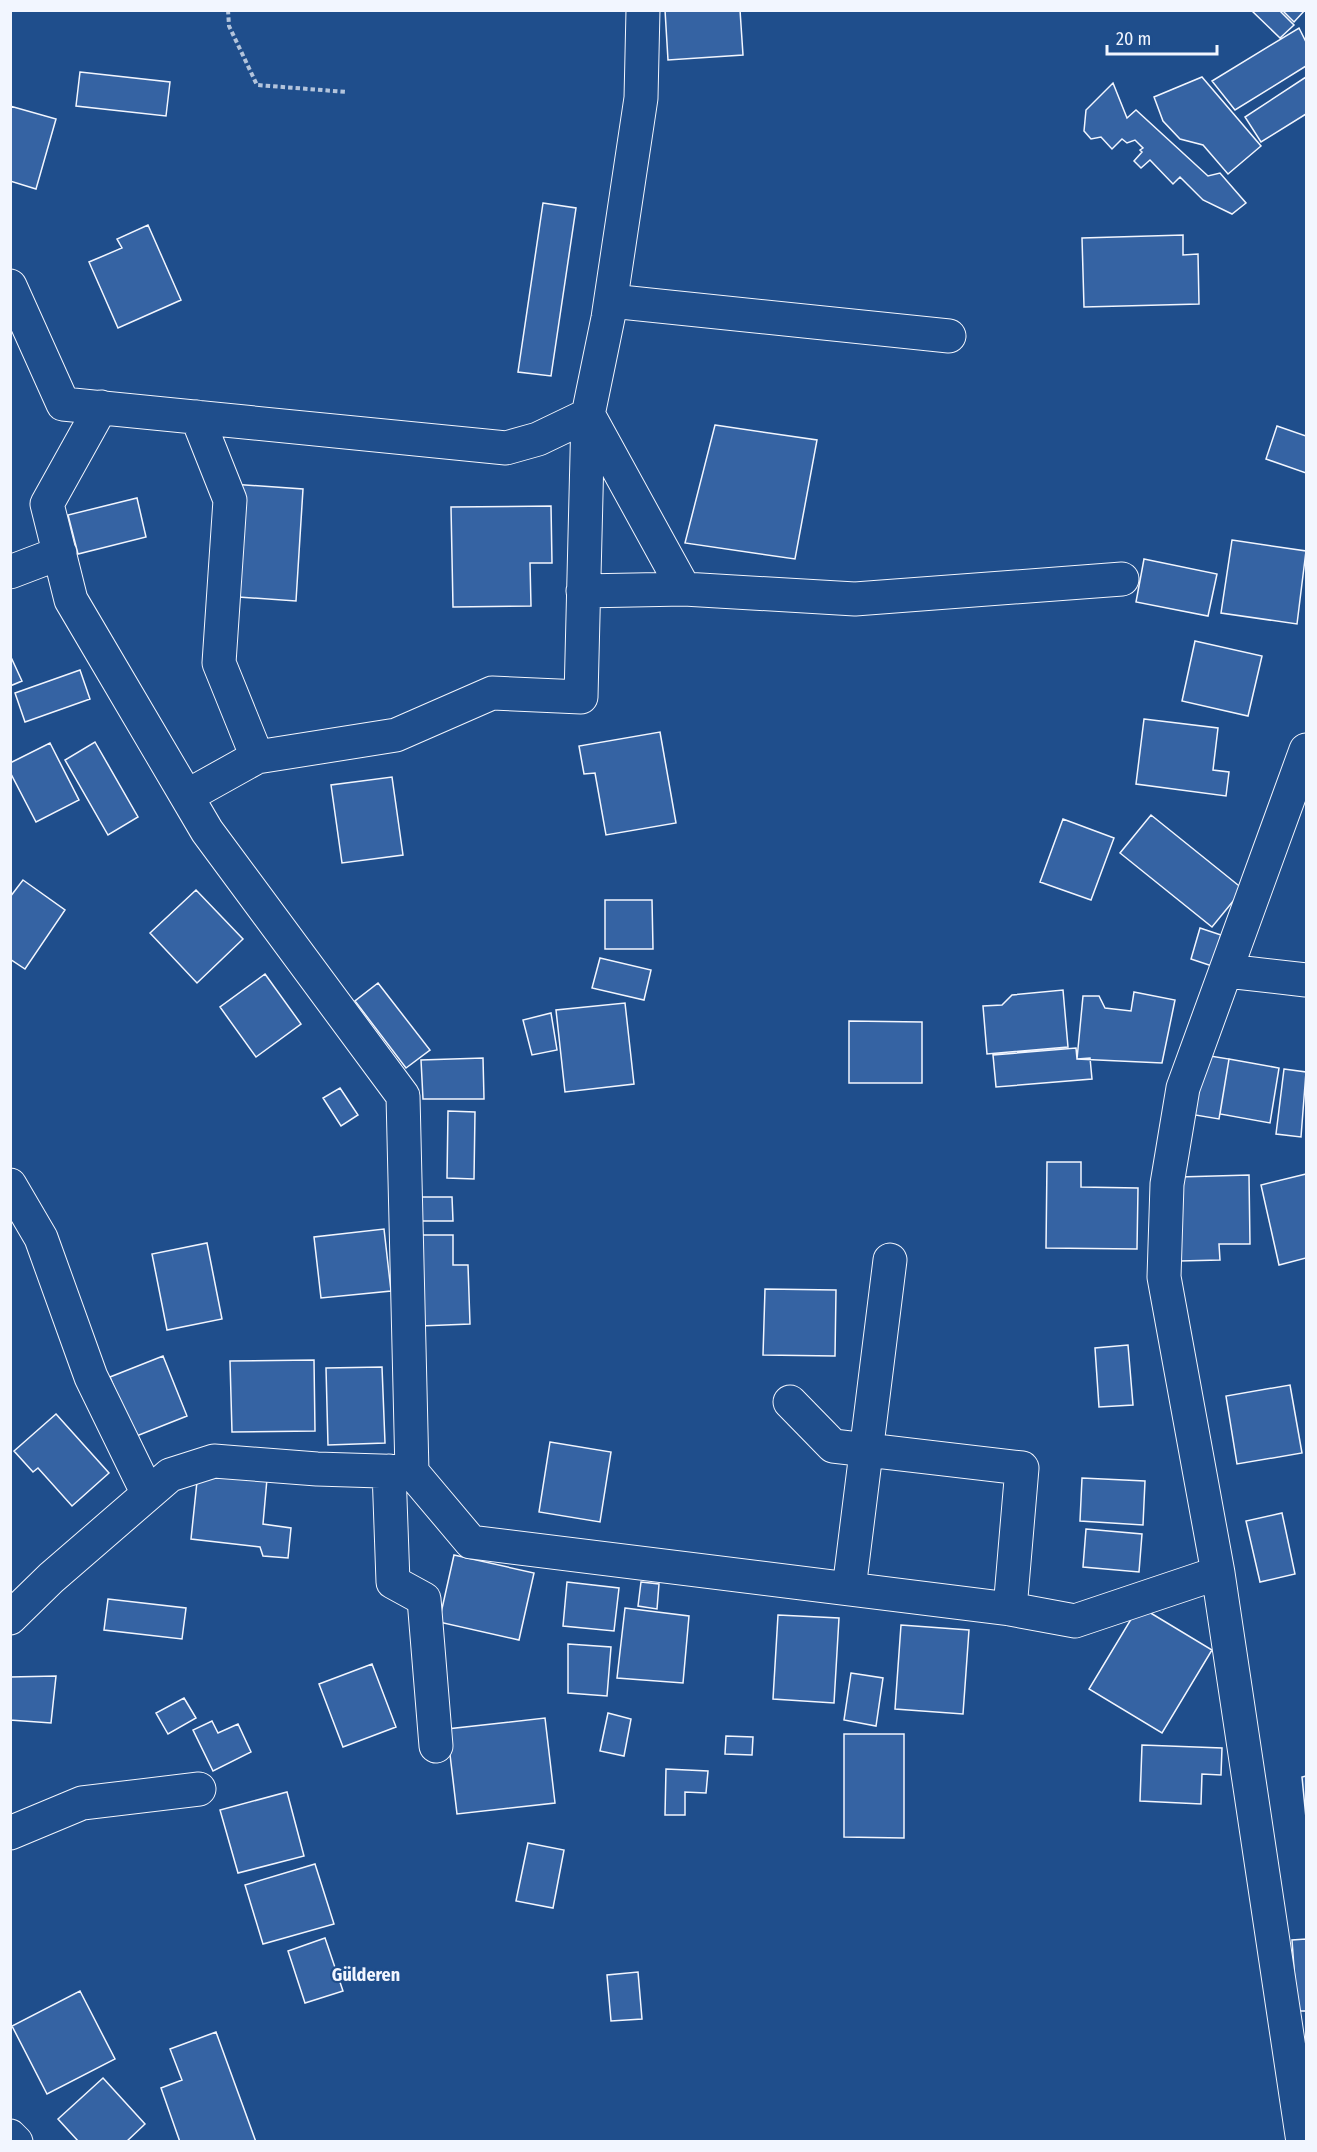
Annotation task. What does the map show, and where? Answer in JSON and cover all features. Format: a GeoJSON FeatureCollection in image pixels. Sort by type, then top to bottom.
{"type":"FeatureCollection","features":[{"type":"Feature","properties":{"kind":"street"},"geometry":{"type":"LineString","coordinates":[[187,796],[257,757],[396,735],[492,693],[581,697],[588,415],[611,301],[641,98],[643,10]]}},
{"type":"Feature","properties":{"kind":"street"},"geometry":{"type":"LineString","coordinates":[[10,286],[63,404],[506,448],[538,439],[588,415]]}},
{"type":"Feature","properties":{"kind":"street"},"geometry":{"type":"LineString","coordinates":[[611,301],[949,336]]}},
{"type":"Feature","properties":{"kind":"street"},"geometry":{"type":"LineString","coordinates":[[100,407],[47,504],[71,600],[207,831],[402,1096],[401,1472],[393,1582],[424,1599],[436,1746]]}},
{"type":"Feature","properties":{"kind":"street"},"geometry":{"type":"LineString","coordinates":[[588,415],[684,589]]}},
{"type":"Feature","properties":{"kind":"street"},"geometry":{"type":"LineString","coordinates":[[197,417],[230,500],[219,663],[257,757]]}},
{"type":"Feature","properties":{"kind":"street"},"geometry":{"type":"LineString","coordinates":[[10,572],[60,553]]}},
{"type":"Feature","properties":{"kind":"street"},"geometry":{"type":"LineString","coordinates":[[584,591],[684,589],[855,599],[1122,579]]}},
{"type":"Feature","properties":{"kind":"street"},"geometry":{"type":"LineString","coordinates":[[1303,2142],[1218,1573],[1164,1278],[1167,1184],[1183,1088],[1306,750]]}},
{"type":"Feature","properties":{"kind":"street"},"geometry":{"type":"LineString","coordinates":[[1227,971],[1306,980]]}},
{"type":"Feature","properties":{"kind":"street"},"geometry":{"type":"LineString","coordinates":[[10,1185],[41,1238],[91,1377],[148,1494]]}},
{"type":"Feature","properties":{"kind":"street"},"geometry":{"type":"LineString","coordinates":[[849,1589],[890,1260]]}},
{"type":"Feature","properties":{"kind":"street"},"geometry":{"type":"LineString","coordinates":[[790,1402],[833,1446],[1022,1468],[1010,1609]]}},
{"type":"Feature","properties":{"kind":"street"},"geometry":{"type":"LineString","coordinates":[[10,1618],[51,1578],[170,1474],[213,1461],[401,1472],[471,1542],[1010,1609],[1075,1622],[1218,1573]]}},
{"type":"Feature","properties":{"kind":"street"},"geometry":{"type":"LineString","coordinates":[[10,1833],[82,1803],[199,1789]]}},
{"type":"Feature","properties":{"kind":"street"},"geometry":{"type":"LineString","coordinates":[[10,2136],[16,2142]]}},
{"type":"Feature","properties":{"kind":"path"},"geometry":{"type":"LineString","coordinates":[[228,10],[230,26],[257,85],[347,92]]}},
{"type":"Feature","properties":{"kind":"building"},"geometry":{"type":"Polygon","coordinates":[[[665,10],[740,10],[743,55],[668,60],[665,10]]]}},
{"type":"Feature","properties":{"kind":"building"},"geometry":{"type":"Polygon","coordinates":[[[1251,10],[1279,10],[1294,25],[1280,38],[1251,10]]]}},
{"type":"Feature","properties":{"kind":"building"},"geometry":{"type":"Polygon","coordinates":[[[1282,10],[1305,10],[1294,22],[1282,10]]]}},
{"type":"Feature","properties":{"kind":"building"},"geometry":{"type":"Polygon","coordinates":[[[1299,28],[1306,42],[1306,66],[1235,110],[1212,81],[1299,28]]]}},
{"type":"Feature","properties":{"kind":"building"},"geometry":{"type":"Polygon","coordinates":[[[80,72],[170,82],[166,116],[76,106],[80,72]]]}},
{"type":"Feature","properties":{"kind":"building"},"geometry":{"type":"Polygon","coordinates":[[[1202,77],[1261,146],[1228,174],[1203,145],[1180,139],[1163,121],[1154,97],[1202,77]]]}},
{"type":"Feature","properties":{"kind":"building"},"geometry":{"type":"Polygon","coordinates":[[[1306,77],[1306,114],[1261,142],[1245,117],[1306,77]]]}},
{"type":"Feature","properties":{"kind":"building"},"geometry":{"type":"Polygon","coordinates":[[[1113,83],[1127,118],[1136,110],[1208,176],[1220,173],[1246,203],[1232,214],[1203,200],[1180,177],[1173,184],[1150,160],[1141,168],[1134,161],[1143,148],[1135,140],[1127,143],[1122,139],[1112,149],[1101,137],[1091,139],[1084,131],[1086,110],[1113,83]]]}},
{"type":"Feature","properties":{"kind":"building"},"geometry":{"type":"Polygon","coordinates":[[[10,106],[56,119],[36,189],[10,181],[10,106]]]}},
{"type":"Feature","properties":{"kind":"building"},"geometry":{"type":"Polygon","coordinates":[[[543,203],[576,208],[551,376],[518,372],[543,203]]]}},
{"type":"Feature","properties":{"kind":"building"},"geometry":{"type":"Polygon","coordinates":[[[148,225],[181,300],[118,328],[89,262],[122,248],[117,239],[148,225]]]}},
{"type":"Feature","properties":{"kind":"building"},"geometry":{"type":"Polygon","coordinates":[[[1183,235],[1183,255],[1198,254],[1199,304],[1084,307],[1082,238],[1183,235]]]}},
{"type":"Feature","properties":{"kind":"building"},"geometry":{"type":"Polygon","coordinates":[[[715,425],[817,440],[795,559],[685,543],[715,425]]]}},
{"type":"Feature","properties":{"kind":"building"},"geometry":{"type":"Polygon","coordinates":[[[1277,426],[1306,436],[1306,473],[1266,459],[1277,426]]]}},
{"type":"Feature","properties":{"kind":"building"},"geometry":{"type":"Polygon","coordinates":[[[231,484],[303,489],[296,601],[224,596],[231,484]]]}},
{"type":"Feature","properties":{"kind":"building"},"geometry":{"type":"Polygon","coordinates":[[[137,498],[146,537],[78,554],[68,515],[137,498]]]}},
{"type":"Feature","properties":{"kind":"building"},"geometry":{"type":"Polygon","coordinates":[[[551,506],[552,563],[530,563],[531,606],[453,607],[451,507],[551,506]]]}},
{"type":"Feature","properties":{"kind":"building"},"geometry":{"type":"Polygon","coordinates":[[[1232,540],[1306,551],[1297,624],[1221,613],[1232,540]]]}},
{"type":"Feature","properties":{"kind":"building"},"geometry":{"type":"Polygon","coordinates":[[[1144,559],[1217,574],[1208,616],[1136,602],[1144,559]]]}},
{"type":"Feature","properties":{"kind":"building"},"geometry":{"type":"Polygon","coordinates":[[[1195,641],[1262,656],[1248,716],[1182,701],[1195,641]]]}},
{"type":"Feature","properties":{"kind":"building"},"geometry":{"type":"Polygon","coordinates":[[[10,655],[22,681],[10,686],[10,655]]]}},
{"type":"Feature","properties":{"kind":"building"},"geometry":{"type":"Polygon","coordinates":[[[80,670],[90,699],[25,722],[15,693],[80,670]]]}},
{"type":"Feature","properties":{"kind":"building"},"geometry":{"type":"Polygon","coordinates":[[[1144,719],[1218,728],[1213,770],[1229,772],[1226,796],[1136,784],[1144,719]]]}},
{"type":"Feature","properties":{"kind":"building"},"geometry":{"type":"Polygon","coordinates":[[[660,732],[676,823],[606,835],[595,773],[584,774],[579,746],[660,732]]]}},
{"type":"Feature","properties":{"kind":"building"},"geometry":{"type":"Polygon","coordinates":[[[95,742],[138,817],[108,835],[65,760],[95,742]]]}},
{"type":"Feature","properties":{"kind":"building"},"geometry":{"type":"Polygon","coordinates":[[[50,743],[79,800],[36,822],[10,772],[10,763],[50,743]]]}},
{"type":"Feature","properties":{"kind":"building"},"geometry":{"type":"Polygon","coordinates":[[[392,777],[403,855],[342,863],[331,785],[392,777]]]}},
{"type":"Feature","properties":{"kind":"building"},"geometry":{"type":"Polygon","coordinates":[[[1151,815],[1243,889],[1212,927],[1120,853],[1151,815]]]}},
{"type":"Feature","properties":{"kind":"building"},"geometry":{"type":"Polygon","coordinates":[[[1063,819],[1114,838],[1091,900],[1040,882],[1063,819]]]}},
{"type":"Feature","properties":{"kind":"building"},"geometry":{"type":"Polygon","coordinates":[[[23,880],[65,910],[25,969],[10,959],[10,897],[23,880]]]}},
{"type":"Feature","properties":{"kind":"building"},"geometry":{"type":"Polygon","coordinates":[[[196,890],[243,939],[197,983],[150,933],[196,890]]]}},
{"type":"Feature","properties":{"kind":"building"},"geometry":{"type":"Polygon","coordinates":[[[605,900],[652,900],[653,949],[605,949],[605,900]]]}},
{"type":"Feature","properties":{"kind":"building"},"geometry":{"type":"Polygon","coordinates":[[[1200,928],[1221,935],[1212,966],[1191,959],[1200,928]]]}},
{"type":"Feature","properties":{"kind":"building"},"geometry":{"type":"Polygon","coordinates":[[[600,958],[651,970],[644,1000],[592,988],[600,958]]]}},
{"type":"Feature","properties":{"kind":"building"},"geometry":{"type":"Polygon","coordinates":[[[265,974],[301,1024],[256,1057],[220,1007],[265,974]]]}},
{"type":"Feature","properties":{"kind":"building"},"geometry":{"type":"Polygon","coordinates":[[[378,983],[430,1050],[406,1068],[355,1001],[378,983]]]}},
{"type":"Feature","properties":{"kind":"building"},"geometry":{"type":"Polygon","coordinates":[[[1063,990],[1068,1047],[987,1054],[983,1006],[1002,1005],[1012,995],[1063,990]]]}},
{"type":"Feature","properties":{"kind":"building"},"geometry":{"type":"Polygon","coordinates":[[[1134,992],[1175,1000],[1162,1063],[1077,1059],[1083,996],[1099,996],[1105,1008],[1131,1011],[1134,992]]]}},
{"type":"Feature","properties":{"kind":"building"},"geometry":{"type":"Polygon","coordinates":[[[625,1003],[634,1084],[565,1092],[556,1010],[625,1003]]]}},
{"type":"Feature","properties":{"kind":"building"},"geometry":{"type":"Polygon","coordinates":[[[551,1013],[557,1050],[532,1055],[523,1020],[551,1013]]]}},
{"type":"Feature","properties":{"kind":"building"},"geometry":{"type":"Polygon","coordinates":[[[849,1021],[922,1022],[922,1083],[849,1083],[849,1021]]]}},
{"type":"Feature","properties":{"kind":"building"},"geometry":{"type":"Polygon","coordinates":[[[1076,1048],[1077,1059],[1090,1058],[1092,1079],[996,1087],[993,1055],[1076,1048]]]}},
{"type":"Feature","properties":{"kind":"building"},"geometry":{"type":"Polygon","coordinates":[[[1204,1055],[1229,1059],[1219,1119],[1195,1115],[1204,1055]]]}},
{"type":"Feature","properties":{"kind":"building"},"geometry":{"type":"Polygon","coordinates":[[[483,1058],[484,1099],[423,1099],[421,1060],[483,1058]]]}},
{"type":"Feature","properties":{"kind":"building"},"geometry":{"type":"Polygon","coordinates":[[[1229,1059],[1279,1068],[1270,1123],[1220,1114],[1229,1059]]]}},
{"type":"Feature","properties":{"kind":"building"},"geometry":{"type":"Polygon","coordinates":[[[1284,1069],[1306,1072],[1301,1137],[1276,1134],[1284,1069]]]}},
{"type":"Feature","properties":{"kind":"building"},"geometry":{"type":"Polygon","coordinates":[[[340,1088],[358,1115],[341,1126],[323,1098],[340,1088]]]}},
{"type":"Feature","properties":{"kind":"building"},"geometry":{"type":"Polygon","coordinates":[[[448,1111],[475,1112],[474,1179],[447,1178],[448,1111]]]}},
{"type":"Feature","properties":{"kind":"building"},"geometry":{"type":"Polygon","coordinates":[[[1047,1162],[1081,1162],[1081,1187],[1138,1188],[1137,1249],[1046,1248],[1047,1162]]]}},
{"type":"Feature","properties":{"kind":"building"},"geometry":{"type":"Polygon","coordinates":[[[1306,1174],[1306,1258],[1279,1265],[1261,1185],[1306,1174]]]}},
{"type":"Feature","properties":{"kind":"building"},"geometry":{"type":"Polygon","coordinates":[[[1249,1175],[1250,1244],[1219,1244],[1220,1260],[1180,1261],[1179,1177],[1249,1175]]]}},
{"type":"Feature","properties":{"kind":"building"},"geometry":{"type":"Polygon","coordinates":[[[418,1197],[452,1197],[453,1221],[418,1221],[418,1197]]]}},
{"type":"Feature","properties":{"kind":"building"},"geometry":{"type":"Polygon","coordinates":[[[384,1229],[391,1291],[321,1298],[314,1237],[384,1229]]]}},
{"type":"Feature","properties":{"kind":"building"},"geometry":{"type":"Polygon","coordinates":[[[413,1235],[453,1235],[453,1265],[468,1265],[470,1324],[420,1326],[413,1235]]]}},
{"type":"Feature","properties":{"kind":"building"},"geometry":{"type":"Polygon","coordinates":[[[207,1243],[222,1319],[167,1330],[152,1254],[207,1243]]]}},
{"type":"Feature","properties":{"kind":"building"},"geometry":{"type":"Polygon","coordinates":[[[765,1289],[836,1290],[835,1356],[763,1355],[765,1289]]]}},
{"type":"Feature","properties":{"kind":"building"},"geometry":{"type":"Polygon","coordinates":[[[1128,1345],[1133,1405],[1099,1407],[1095,1348],[1128,1345]]]}},
{"type":"Feature","properties":{"kind":"building"},"geometry":{"type":"Polygon","coordinates":[[[163,1356],[187,1416],[134,1437],[110,1377],[163,1356]]]}},
{"type":"Feature","properties":{"kind":"building"},"geometry":{"type":"Polygon","coordinates":[[[314,1360],[315,1431],[232,1432],[230,1361],[314,1360]]]}},
{"type":"Feature","properties":{"kind":"building"},"geometry":{"type":"Polygon","coordinates":[[[382,1367],[385,1443],[328,1445],[326,1368],[382,1367]]]}},
{"type":"Feature","properties":{"kind":"building"},"geometry":{"type":"Polygon","coordinates":[[[1290,1385],[1302,1453],[1237,1464],[1226,1396],[1290,1385]]]}},
{"type":"Feature","properties":{"kind":"building"},"geometry":{"type":"Polygon","coordinates":[[[56,1414],[109,1473],[72,1506],[38,1468],[33,1472],[14,1451],[56,1414]]]}},
{"type":"Feature","properties":{"kind":"building"},"geometry":{"type":"Polygon","coordinates":[[[550,1442],[611,1452],[600,1522],[539,1512],[550,1442]]]}},
{"type":"Feature","properties":{"kind":"building"},"geometry":{"type":"Polygon","coordinates":[[[198,1472],[267,1479],[263,1524],[291,1528],[288,1558],[263,1556],[260,1547],[191,1539],[198,1472]]]}},
{"type":"Feature","properties":{"kind":"building"},"geometry":{"type":"Polygon","coordinates":[[[1082,1478],[1145,1481],[1143,1525],[1080,1521],[1082,1478]]]}},
{"type":"Feature","properties":{"kind":"building"},"geometry":{"type":"Polygon","coordinates":[[[1282,1513],[1295,1574],[1260,1582],[1246,1521],[1282,1513]]]}},
{"type":"Feature","properties":{"kind":"building"},"geometry":{"type":"Polygon","coordinates":[[[1086,1529],[1142,1534],[1139,1572],[1083,1567],[1086,1529]]]}},
{"type":"Feature","properties":{"kind":"building"},"geometry":{"type":"Polygon","coordinates":[[[454,1555],[534,1573],[519,1640],[439,1622],[454,1555]]]}},
{"type":"Feature","properties":{"kind":"building"},"geometry":{"type":"Polygon","coordinates":[[[567,1582],[619,1588],[614,1631],[563,1626],[567,1582]]]}},
{"type":"Feature","properties":{"kind":"building"},"geometry":{"type":"Polygon","coordinates":[[[641,1582],[659,1584],[657,1609],[638,1606],[641,1582]]]}},
{"type":"Feature","properties":{"kind":"building"},"geometry":{"type":"Polygon","coordinates":[[[108,1599],[186,1608],[182,1639],[104,1630],[108,1599]]]}},
{"type":"Feature","properties":{"kind":"building"},"geometry":{"type":"Polygon","coordinates":[[[1139,1606],[1212,1650],[1162,1733],[1089,1689],[1139,1606]]]}},
{"type":"Feature","properties":{"kind":"building"},"geometry":{"type":"Polygon","coordinates":[[[625,1608],[689,1616],[683,1683],[617,1678],[625,1608]]]}},
{"type":"Feature","properties":{"kind":"building"},"geometry":{"type":"Polygon","coordinates":[[[778,1615],[839,1618],[834,1703],[773,1699],[778,1615]]]}},
{"type":"Feature","properties":{"kind":"building"},"geometry":{"type":"Polygon","coordinates":[[[901,1625],[969,1630],[963,1714],[895,1709],[901,1625]]]}},
{"type":"Feature","properties":{"kind":"building"},"geometry":{"type":"Polygon","coordinates":[[[568,1644],[611,1647],[607,1696],[568,1693],[568,1644]]]}},
{"type":"Feature","properties":{"kind":"building"},"geometry":{"type":"Polygon","coordinates":[[[372,1664],[396,1727],[343,1747],[319,1684],[372,1664]]]}},
{"type":"Feature","properties":{"kind":"building"},"geometry":{"type":"Polygon","coordinates":[[[851,1673],[883,1678],[876,1726],[844,1720],[851,1673]]]}},
{"type":"Feature","properties":{"kind":"building"},"geometry":{"type":"Polygon","coordinates":[[[56,1676],[51,1723],[10,1720],[10,1677],[56,1676]]]}},
{"type":"Feature","properties":{"kind":"building"},"geometry":{"type":"Polygon","coordinates":[[[184,1698],[196,1718],[168,1734],[156,1713],[184,1698]]]}},
{"type":"Feature","properties":{"kind":"building"},"geometry":{"type":"Polygon","coordinates":[[[608,1713],[631,1719],[624,1756],[600,1751],[608,1713]]]}},
{"type":"Feature","properties":{"kind":"building"},"geometry":{"type":"Polygon","coordinates":[[[545,1718],[555,1803],[457,1814],[447,1729],[545,1718]]]}},
{"type":"Feature","properties":{"kind":"building"},"geometry":{"type":"Polygon","coordinates":[[[212,1721],[218,1733],[238,1724],[251,1752],[213,1771],[193,1730],[212,1721]]]}},
{"type":"Feature","properties":{"kind":"building"},"geometry":{"type":"Polygon","coordinates":[[[844,1734],[904,1734],[904,1838],[844,1837],[844,1734]]]}},
{"type":"Feature","properties":{"kind":"building"},"geometry":{"type":"Polygon","coordinates":[[[726,1736],[753,1737],[752,1755],[725,1754],[726,1736]]]}},
{"type":"Feature","properties":{"kind":"building"},"geometry":{"type":"Polygon","coordinates":[[[1142,1745],[1222,1748],[1221,1775],[1202,1774],[1201,1804],[1140,1801],[1142,1745]]]}},
{"type":"Feature","properties":{"kind":"building"},"geometry":{"type":"Polygon","coordinates":[[[666,1769],[708,1771],[706,1793],[685,1792],[685,1815],[665,1815],[666,1769]]]}},
{"type":"Feature","properties":{"kind":"building"},"geometry":{"type":"Polygon","coordinates":[[[1306,1776],[1306,1818],[1302,1777],[1306,1776]]]}},
{"type":"Feature","properties":{"kind":"building"},"geometry":{"type":"Polygon","coordinates":[[[287,1792],[304,1856],[238,1873],[220,1810],[287,1792]]]}},
{"type":"Feature","properties":{"kind":"building"},"geometry":{"type":"Polygon","coordinates":[[[528,1843],[564,1850],[553,1908],[516,1901],[528,1843]]]}},
{"type":"Feature","properties":{"kind":"building"},"geometry":{"type":"Polygon","coordinates":[[[315,1864],[334,1924],[263,1944],[245,1885],[315,1864]]]}},
{"type":"Feature","properties":{"kind":"building"},"geometry":{"type":"Polygon","coordinates":[[[325,1938],[343,1991],[305,2003],[288,1951],[325,1938]]]}},
{"type":"Feature","properties":{"kind":"building"},"geometry":{"type":"Polygon","coordinates":[[[1306,1939],[1306,2011],[1297,2011],[1292,1940],[1306,1939]]]}},
{"type":"Feature","properties":{"kind":"building"},"geometry":{"type":"Polygon","coordinates":[[[638,1972],[642,2019],[611,2021],[607,1975],[638,1972]]]}},
{"type":"Feature","properties":{"kind":"building"},"geometry":{"type":"Polygon","coordinates":[[[80,1991],[115,2059],[47,2094],[12,2026],[80,1991]]]}},
{"type":"Feature","properties":{"kind":"building"},"geometry":{"type":"Polygon","coordinates":[[[216,2032],[256,2142],[180,2142],[161,2088],[182,2080],[170,2049],[216,2032]]]}},
{"type":"Feature","properties":{"kind":"building"},"geometry":{"type":"Polygon","coordinates":[[[103,2078],[145,2124],[126,2142],[79,2142],[58,2119],[103,2078]]]}},
{"type":"Feature","properties":{"kind":"district","name":"Gülderen"},"geometry":{"type":"Point","coordinates":[366,1975]}}]}
